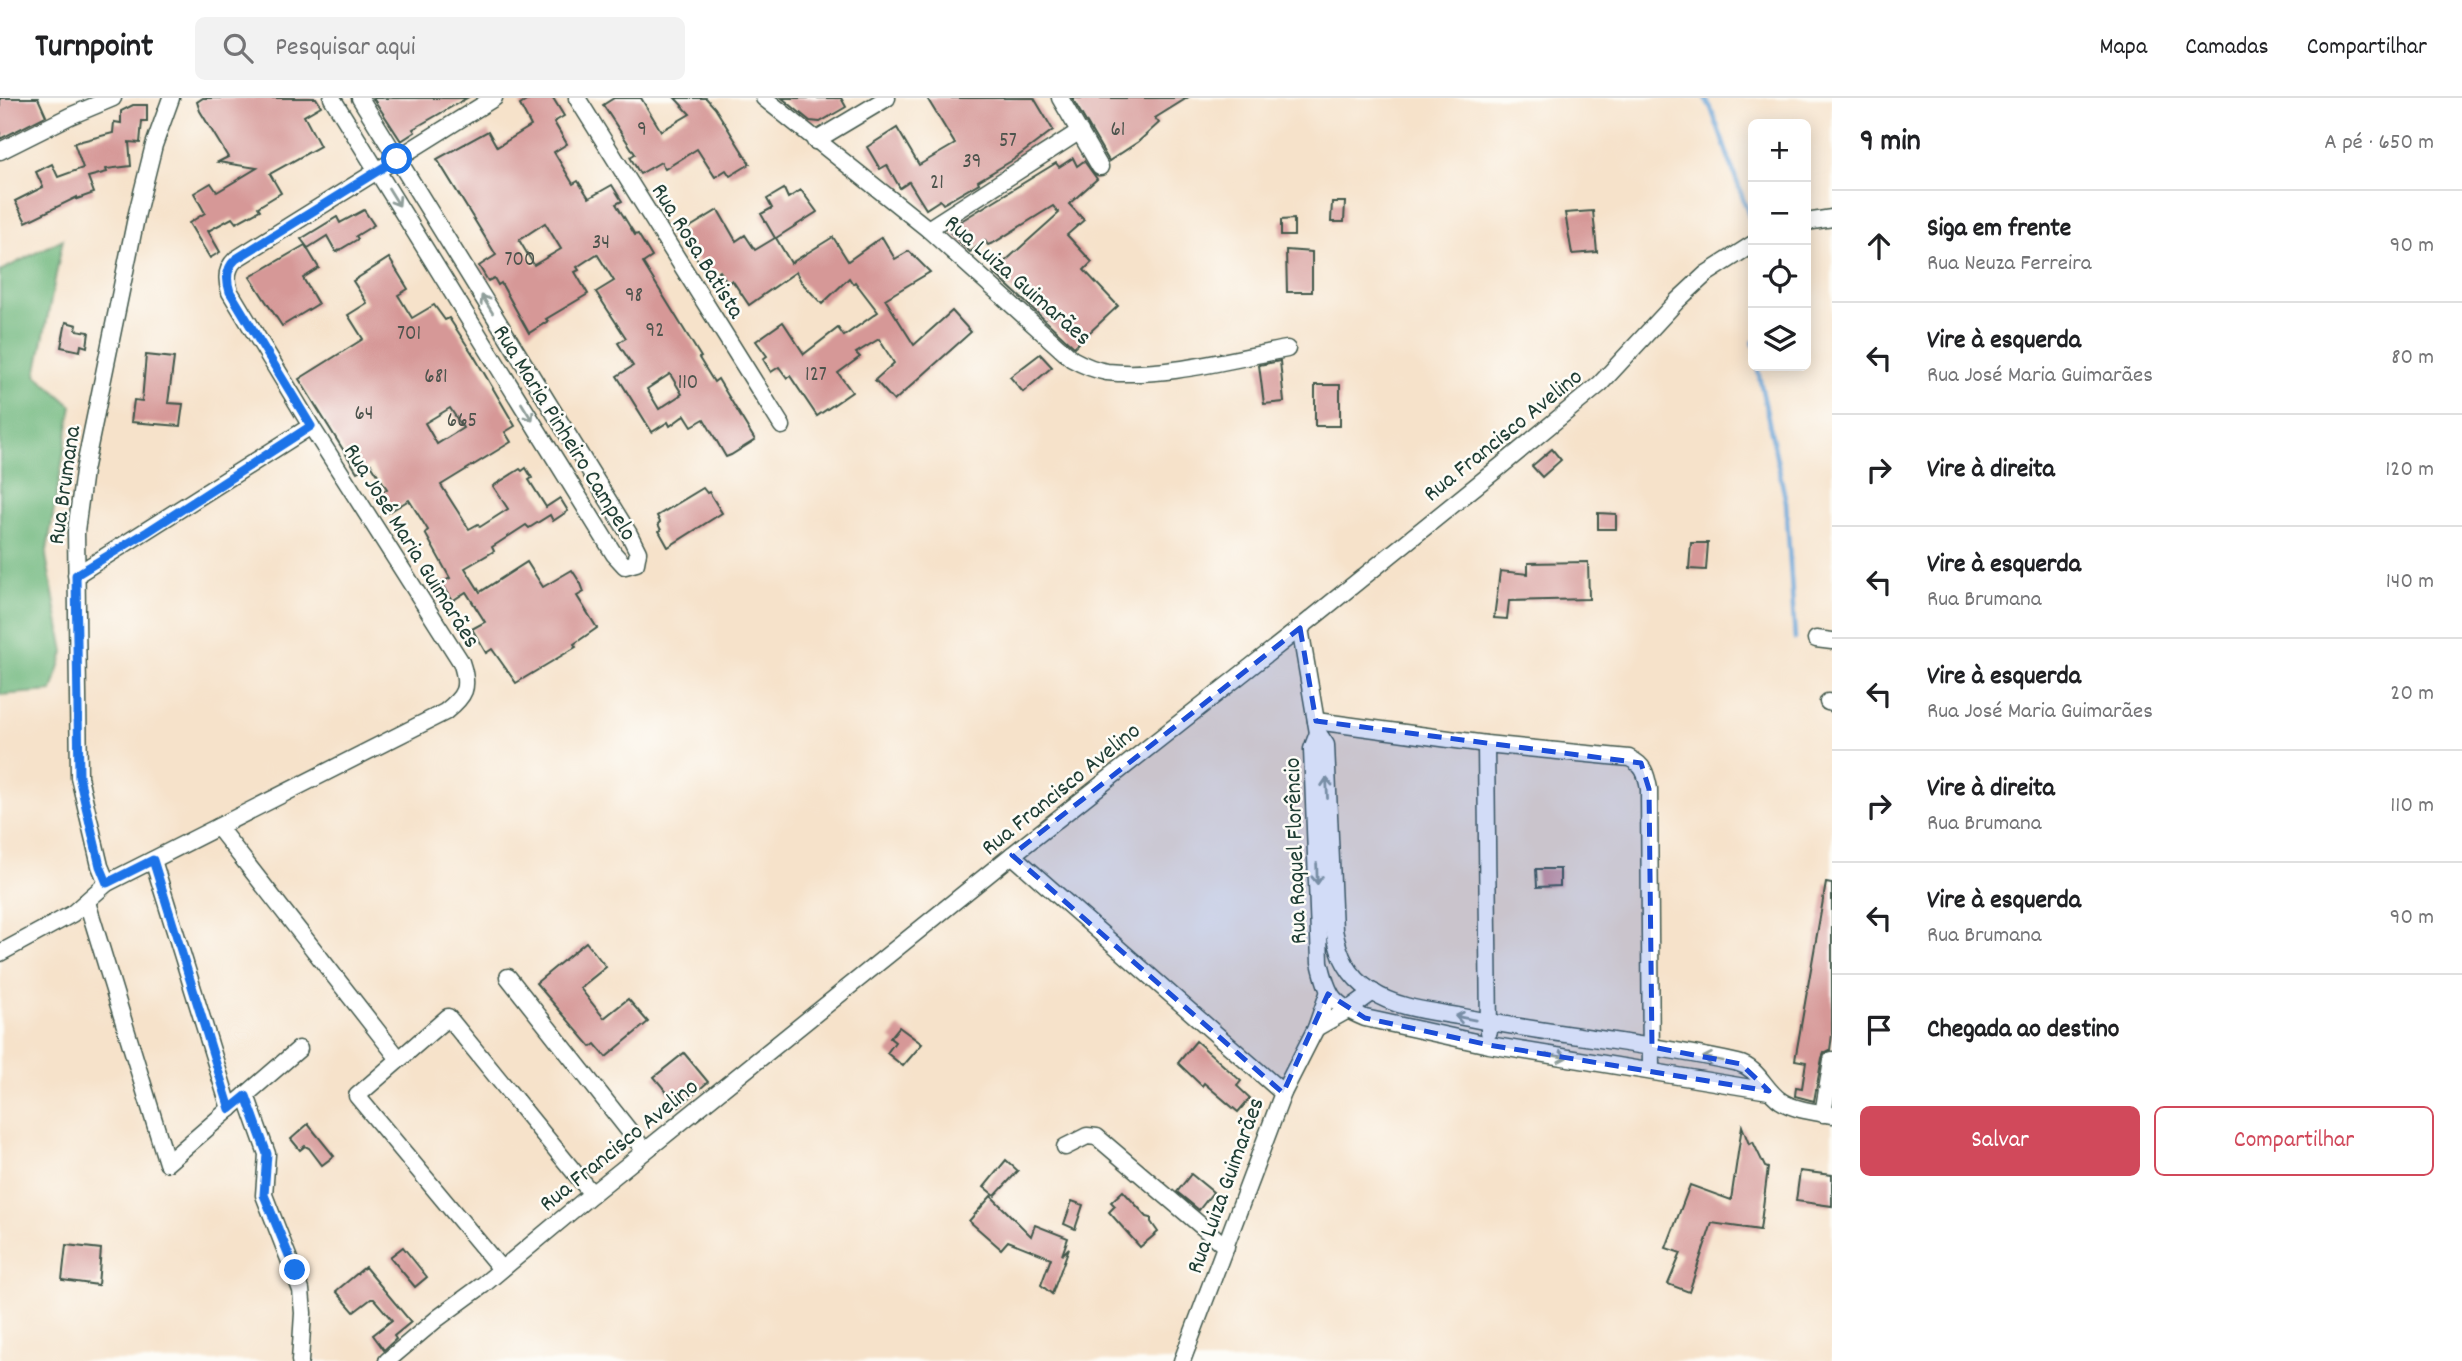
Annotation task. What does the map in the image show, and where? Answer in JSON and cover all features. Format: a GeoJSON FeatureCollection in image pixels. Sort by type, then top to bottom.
{"type":"FeatureCollection","features":[{"type":"Feature","properties":{"kind":"street"},"geometry":{"type":"LineString","coordinates":[[0,151],[113,98]]}},
{"type":"Feature","properties":{"kind":"street","name":"Rua Brumana"},"geometry":{"type":"LineString","coordinates":[[107,883],[100,866],[79,777],[76,531],[84,471],[137,213],[154,145],[171,98]]}},
{"type":"Feature","properties":{"kind":"street","name":"Rua Maria Pinheiro Campelo"},"geometry":{"type":"LineString","coordinates":[[332,98],[614,554],[625,566],[636,563],[636,546],[360,98]]}},
{"type":"Feature","properties":{"kind":"street"},"geometry":{"type":"LineString","coordinates":[[378,171],[494,98]]}},
{"type":"Feature","properties":{"kind":"street","name":"Rua Rosa Batista"},"geometry":{"type":"LineString","coordinates":[[577,98],[782,426]]}},
{"type":"Feature","properties":{"kind":"street","name":"Rua Luiza Guimarães"},"geometry":{"type":"LineString","coordinates":[[764,98],[928,229],[1072,359],[1086,367],[1106,372],[1136,373],[1287,349]]}},
{"type":"Feature","properties":{"kind":"street"},"geometry":{"type":"LineString","coordinates":[[815,141],[887,98]]}},
{"type":"Feature","properties":{"kind":"street"},"geometry":{"type":"LineString","coordinates":[[1060,98],[1100,167]]}},
{"type":"Feature","properties":{"kind":"street"},"geometry":{"type":"LineString","coordinates":[[928,229],[1080,131]]}},
{"type":"Feature","properties":{"kind":"street","name":"Rua José Maria Guimarães"},"geometry":{"type":"LineString","coordinates":[[0,953],[49,928],[87,902],[107,883],[445,712],[464,694],[466,684],[461,662],[311,426],[228,285],[228,270],[236,259],[378,171]]}},
{"type":"Feature","properties":{"kind":"street"},"geometry":{"type":"LineString","coordinates":[[1811,221],[1832,218]]}},
{"type":"Feature","properties":{"kind":"street","name":"Rua Francisco Avelino"},"geometry":{"type":"LineString","coordinates":[[387,1361],[1600,384],[1706,274],[1751,245]]}},
{"type":"Feature","properties":{"kind":"street"},"geometry":{"type":"LineString","coordinates":[[503,372],[522,360]]}},
{"type":"Feature","properties":{"kind":"street"},"geometry":{"type":"LineString","coordinates":[[76,575],[311,426]]}},
{"type":"Feature","properties":{"kind":"street"},"geometry":{"type":"LineString","coordinates":[[1300,628],[1317,727],[1629,758],[1641,764],[1646,772],[1649,789],[1651,1071]]}},
{"type":"Feature","properties":{"kind":"street","name":"Rua Raquel Florêncio"},"geometry":{"type":"LineString","coordinates":[[1317,727],[1326,745],[1334,930],[1338,950],[1346,968],[1373,992],[1400,1004],[1490,1023],[1652,1047],[1741,1064],[1759,1076],[1769,1091],[1789,1105],[1828,1114]]}},
{"type":"Feature","properties":{"kind":"street","name":"Rua Raquel Florêncio"},"geometry":{"type":"LineString","coordinates":[[1317,727],[1312,749],[1320,962],[1328,994],[1348,1010],[1365,1018],[1489,1045],[1769,1091]]}},
{"type":"Feature","properties":{"kind":"street"},"geometry":{"type":"LineString","coordinates":[[1486,744],[1489,1045]]}},
{"type":"Feature","properties":{"kind":"street"},"geometry":{"type":"LineString","coordinates":[[218,827],[399,1059]]}},
{"type":"Feature","properties":{"kind":"street"},"geometry":{"type":"LineString","coordinates":[[1013,855],[1283,1093]]}},
{"type":"Feature","properties":{"kind":"street"},"geometry":{"type":"LineString","coordinates":[[153,860],[230,1109]]}},
{"type":"Feature","properties":{"kind":"street"},"geometry":{"type":"LineString","coordinates":[[87,902],[167,1163],[299,1049]]}},
{"type":"Feature","properties":{"kind":"street"},"geometry":{"type":"LineString","coordinates":[[508,977],[645,1151]]}},
{"type":"Feature","properties":{"kind":"street"},"geometry":{"type":"LineString","coordinates":[[1316,1028],[1373,992]]}},
{"type":"Feature","properties":{"kind":"street","name":"Rua Luiza Guimarães"},"geometry":{"type":"LineString","coordinates":[[1182,1361],[1283,1093],[1316,1028],[1328,994]]}},
{"type":"Feature","properties":{"kind":"street"},"geometry":{"type":"LineString","coordinates":[[501,1269],[356,1096],[449,1017],[592,1194]]}},
{"type":"Feature","properties":{"kind":"street"},"geometry":{"type":"LineString","coordinates":[[1828,1114],[1832,1060]]}},
{"type":"Feature","properties":{"kind":"street"},"geometry":{"type":"LineString","coordinates":[[246,1096],[267,1154],[264,1195],[301,1290],[303,1313],[300,1361]]}},
{"type":"Feature","properties":{"kind":"street"},"geometry":{"type":"LineString","coordinates":[[1065,1147],[1087,1136],[1097,1137],[1226,1247]]}},
{"type":"Feature","properties":{"kind":"highlighted area"},"geometry":{"type":"Polygon","coordinates":[[[1300,628],[1316,721],[1641,763],[1649,789],[1652,1047],[1741,1064],[1769,1091],[1489,1045],[1365,1018],[1328,994],[1283,1093],[1012,855],[1300,628]]]}},
{"type":"Feature","properties":{"kind":"green space"},"geometry":{"type":"Polygon","coordinates":[[[63,239],[36,375],[72,406],[46,556],[64,652],[52,691],[0,695],[0,271],[63,239]]]}},
{"type":"Feature","properties":{"kind":"building"},"geometry":{"type":"Polygon","coordinates":[[[0,98],[38,98],[46,116],[0,139],[0,98]]]}},
{"type":"Feature","properties":{"kind":"building"},"geometry":{"type":"Polygon","coordinates":[[[203,98],[316,98],[321,106],[304,116],[320,146],[270,174],[281,193],[258,207],[260,210],[236,223],[232,218],[208,231],[220,252],[210,258],[189,223],[205,213],[194,193],[211,183],[217,192],[257,168],[218,162],[228,157],[200,111],[197,102],[203,98]]]}},
{"type":"Feature","properties":{"kind":"building"},"geometry":{"type":"Polygon","coordinates":[[[373,98],[467,98],[413,129],[415,132],[401,141],[373,98]]]}},
{"type":"Feature","properties":{"kind":"building"},"geometry":{"type":"Polygon","coordinates":[[[531,98],[553,98],[564,116],[554,122],[567,144],[554,152],[573,184],[578,181],[589,198],[612,185],[622,201],[616,204],[652,257],[643,263],[714,382],[718,379],[755,440],[726,457],[704,419],[692,426],[685,415],[670,426],[668,422],[652,432],[617,376],[633,366],[618,343],[626,338],[596,292],[614,281],[597,254],[577,267],[579,270],[575,272],[588,294],[546,319],[548,321],[529,333],[501,283],[498,285],[494,278],[488,281],[479,266],[496,255],[437,159],[488,131],[497,147],[531,126],[520,105],[531,98]],[[545,223],[519,240],[534,265],[561,249],[545,223]],[[670,374],[647,389],[659,409],[682,394],[670,374]]]}},
{"type":"Feature","properties":{"kind":"building"},"geometry":{"type":"Polygon","coordinates":[[[614,98],[641,98],[661,131],[690,114],[675,98],[706,98],[750,164],[730,176],[726,170],[715,177],[697,149],[665,169],[661,162],[640,174],[630,157],[635,154],[603,105],[614,98]]]}},
{"type":"Feature","properties":{"kind":"building"},"geometry":{"type":"Polygon","coordinates":[[[782,98],[841,98],[846,107],[820,122],[810,121],[782,98]]]}},
{"type":"Feature","properties":{"kind":"building"},"geometry":{"type":"Polygon","coordinates":[[[927,98],[1034,98],[1053,130],[1013,160],[978,181],[979,183],[943,204],[940,200],[926,209],[909,182],[900,188],[887,165],[880,169],[867,147],[897,128],[919,165],[955,144],[927,98]]]}},
{"type":"Feature","properties":{"kind":"building"},"geometry":{"type":"Polygon","coordinates":[[[1072,98],[1187,98],[1155,118],[1159,123],[1138,142],[1109,161],[1072,98]]]}},
{"type":"Feature","properties":{"kind":"building"},"geometry":{"type":"Polygon","coordinates":[[[133,105],[147,105],[147,121],[142,121],[140,143],[129,142],[131,166],[106,169],[107,172],[88,177],[94,193],[77,197],[26,222],[15,201],[43,187],[36,172],[52,164],[58,177],[83,168],[74,143],[113,133],[114,122],[121,123],[121,111],[133,105]]]}},
{"type":"Feature","properties":{"kind":"building"},"geometry":{"type":"Polygon","coordinates":[[[1073,158],[1077,166],[1084,161],[1097,179],[1069,204],[1084,220],[1067,235],[1092,262],[1084,270],[1118,306],[1074,347],[993,272],[1059,213],[1053,206],[995,242],[988,245],[985,241],[970,252],[949,231],[1056,163],[1059,167],[1073,158]]]}},
{"type":"Feature","properties":{"kind":"building"},"geometry":{"type":"Polygon","coordinates":[[[784,189],[788,198],[801,190],[817,212],[776,238],[791,263],[833,237],[848,261],[882,237],[895,259],[909,251],[930,272],[885,299],[914,345],[952,311],[971,332],[894,401],[875,380],[894,363],[879,339],[856,353],[860,357],[838,373],[852,392],[817,416],[790,376],[787,378],[779,367],[771,372],[763,359],[767,356],[756,341],[783,322],[804,354],[838,328],[844,336],[878,312],[855,282],[853,284],[849,278],[822,304],[802,283],[796,272],[749,305],[732,280],[728,283],[720,271],[708,278],[682,232],[718,210],[736,241],[745,235],[755,250],[775,238],[761,214],[772,208],[767,199],[784,189]]]}},
{"type":"Feature","properties":{"kind":"building"},"geometry":{"type":"Polygon","coordinates":[[[1332,202],[1345,202],[1344,222],[1331,222],[1332,202]]]}},
{"type":"Feature","properties":{"kind":"building"},"geometry":{"type":"Polygon","coordinates":[[[364,210],[374,225],[356,236],[358,239],[336,252],[327,236],[308,248],[301,239],[337,217],[340,223],[364,210]]]}},
{"type":"Feature","properties":{"kind":"building"},"geometry":{"type":"Polygon","coordinates":[[[1593,211],[1597,252],[1572,254],[1565,213],[1593,211]]]}},
{"type":"Feature","properties":{"kind":"building"},"geometry":{"type":"Polygon","coordinates":[[[1294,219],[1294,236],[1281,236],[1281,220],[1294,219]]]}},
{"type":"Feature","properties":{"kind":"building"},"geometry":{"type":"Polygon","coordinates":[[[305,245],[319,268],[303,278],[318,304],[282,326],[250,277],[305,245]]]}},
{"type":"Feature","properties":{"kind":"building"},"geometry":{"type":"Polygon","coordinates":[[[1286,250],[1312,252],[1312,292],[1287,292],[1286,250]]]}},
{"type":"Feature","properties":{"kind":"building"},"geometry":{"type":"Polygon","coordinates":[[[389,258],[408,289],[398,295],[412,318],[434,305],[445,320],[449,318],[515,426],[505,432],[511,442],[441,485],[469,529],[478,524],[480,527],[508,509],[493,486],[520,469],[522,471],[526,468],[532,478],[529,480],[546,507],[560,498],[568,511],[553,521],[550,515],[529,528],[526,525],[492,547],[494,551],[465,568],[480,592],[527,562],[543,587],[572,570],[581,584],[584,592],[577,596],[597,628],[574,644],[576,647],[516,683],[492,649],[486,653],[472,629],[485,622],[466,592],[452,601],[441,583],[450,578],[425,533],[428,530],[409,500],[386,514],[375,496],[387,489],[371,464],[357,472],[299,379],[363,339],[348,315],[367,303],[353,281],[389,258]],[[450,408],[425,423],[437,444],[463,428],[450,408]]]}},
{"type":"Feature","properties":{"kind":"building"},"geometry":{"type":"Polygon","coordinates":[[[66,322],[77,325],[76,330],[89,332],[87,347],[81,345],[80,351],[61,347],[66,322]]]}},
{"type":"Feature","properties":{"kind":"building"},"geometry":{"type":"Polygon","coordinates":[[[1040,354],[1052,367],[1023,392],[1010,377],[1040,354]]]}},
{"type":"Feature","properties":{"kind":"building"},"geometry":{"type":"Polygon","coordinates":[[[146,355],[174,358],[168,403],[183,404],[180,426],[131,422],[134,400],[142,401],[146,355]]]}},
{"type":"Feature","properties":{"kind":"building"},"geometry":{"type":"Polygon","coordinates":[[[1280,361],[1284,402],[1264,404],[1259,365],[1280,361]]]}},
{"type":"Feature","properties":{"kind":"building"},"geometry":{"type":"Polygon","coordinates":[[[1315,385],[1340,385],[1340,426],[1315,426],[1315,385]]]}},
{"type":"Feature","properties":{"kind":"building"},"geometry":{"type":"Polygon","coordinates":[[[1552,449],[1561,460],[1542,477],[1532,466],[1552,449]]]}},
{"type":"Feature","properties":{"kind":"building"},"geometry":{"type":"Polygon","coordinates":[[[703,488],[709,492],[722,513],[668,547],[659,531],[660,522],[657,516],[703,488]]]}},
{"type":"Feature","properties":{"kind":"building"},"geometry":{"type":"Polygon","coordinates":[[[1598,513],[1616,514],[1616,529],[1598,529],[1598,513]]]}},
{"type":"Feature","properties":{"kind":"building"},"geometry":{"type":"Polygon","coordinates":[[[1691,543],[1708,543],[1706,570],[1689,569],[1691,543]]]}},
{"type":"Feature","properties":{"kind":"building"},"geometry":{"type":"Polygon","coordinates":[[[1588,562],[1589,599],[1509,601],[1507,619],[1494,618],[1500,571],[1528,574],[1528,563],[1588,562]]]}},
{"type":"Feature","properties":{"kind":"building"},"geometry":{"type":"Polygon","coordinates":[[[1536,869],[1560,869],[1560,886],[1537,887],[1536,869]]]}},
{"type":"Feature","properties":{"kind":"building"},"geometry":{"type":"Polygon","coordinates":[[[1826,883],[1832,884],[1832,1035],[1830,1050],[1824,1053],[1822,1058],[1814,1101],[1795,1096],[1796,1087],[1802,1088],[1806,1062],[1795,1060],[1826,883]]]}},
{"type":"Feature","properties":{"kind":"building"},"geometry":{"type":"Polygon","coordinates":[[[586,942],[606,967],[580,988],[604,1018],[628,999],[648,1022],[606,1057],[595,1044],[591,1047],[536,983],[586,942]]]}},
{"type":"Feature","properties":{"kind":"building"},"geometry":{"type":"Polygon","coordinates":[[[899,1027],[922,1044],[903,1066],[887,1053],[895,1042],[890,1038],[899,1027]]]}},
{"type":"Feature","properties":{"kind":"building"},"geometry":{"type":"Polygon","coordinates":[[[1196,1041],[1241,1081],[1237,1086],[1250,1098],[1238,1112],[1204,1083],[1202,1086],[1178,1063],[1196,1041]]]}},
{"type":"Feature","properties":{"kind":"building"},"geometry":{"type":"Polygon","coordinates":[[[684,1053],[708,1082],[679,1107],[654,1077],[684,1053]]]}},
{"type":"Feature","properties":{"kind":"building"},"geometry":{"type":"Polygon","coordinates":[[[308,1124],[334,1156],[322,1165],[309,1148],[305,1146],[300,1150],[291,1139],[308,1124]]]}},
{"type":"Feature","properties":{"kind":"building"},"geometry":{"type":"Polygon","coordinates":[[[1742,1126],[1749,1144],[1753,1142],[1768,1168],[1760,1230],[1712,1223],[1689,1292],[1668,1284],[1681,1253],[1666,1248],[1690,1185],[1731,1200],[1742,1126]]]}},
{"type":"Feature","properties":{"kind":"building"},"geometry":{"type":"Polygon","coordinates":[[[1006,1160],[1018,1171],[995,1196],[984,1187],[1006,1160]]]}},
{"type":"Feature","properties":{"kind":"building"},"geometry":{"type":"Polygon","coordinates":[[[1800,1171],[1832,1175],[1832,1206],[1796,1201],[1800,1171]]]}},
{"type":"Feature","properties":{"kind":"building"},"geometry":{"type":"Polygon","coordinates":[[[1191,1174],[1213,1192],[1199,1210],[1177,1192],[1191,1174]]]}},
{"type":"Feature","properties":{"kind":"building"},"geometry":{"type":"Polygon","coordinates":[[[1123,1191],[1151,1218],[1158,1232],[1140,1247],[1109,1212],[1115,1206],[1111,1202],[1123,1191]]]}},
{"type":"Feature","properties":{"kind":"building"},"geometry":{"type":"Polygon","coordinates":[[[991,1196],[1031,1236],[1035,1225],[1068,1238],[1062,1255],[1069,1248],[1052,1294],[1041,1285],[1051,1258],[1008,1241],[1001,1249],[969,1221],[991,1196]]]}},
{"type":"Feature","properties":{"kind":"building"},"geometry":{"type":"Polygon","coordinates":[[[1072,1201],[1083,1205],[1075,1229],[1064,1224],[1072,1201]]]}},
{"type":"Feature","properties":{"kind":"building"},"geometry":{"type":"Polygon","coordinates":[[[66,1245],[101,1249],[98,1285],[62,1280],[66,1245]]]}},
{"type":"Feature","properties":{"kind":"building"},"geometry":{"type":"Polygon","coordinates":[[[403,1247],[427,1277],[415,1287],[390,1257],[403,1247]]]}},
{"type":"Feature","properties":{"kind":"building"},"geometry":{"type":"Polygon","coordinates":[[[365,1267],[411,1322],[394,1336],[396,1339],[384,1350],[373,1335],[392,1320],[374,1299],[354,1312],[336,1291],[365,1267]]]}},
{"type":"Feature","properties":{"kind":"waterway"},"geometry":{"type":"LineString","coordinates":[[1705,98],[1711,108],[1748,213]]}},
{"type":"Feature","properties":{"kind":"waterway"},"geometry":{"type":"LineString","coordinates":[[1758,371],[1786,502],[1795,639]]}},
{"type":"Feature","properties":{"kind":"route"},"geometry":{"type":"LineString","coordinates":[[295,1270],[264,1195],[267,1154],[246,1096],[230,1109],[153,860],[107,883],[100,866],[79,777],[76,575],[311,426],[230,292],[228,270],[236,259],[397,159]]}}]}
